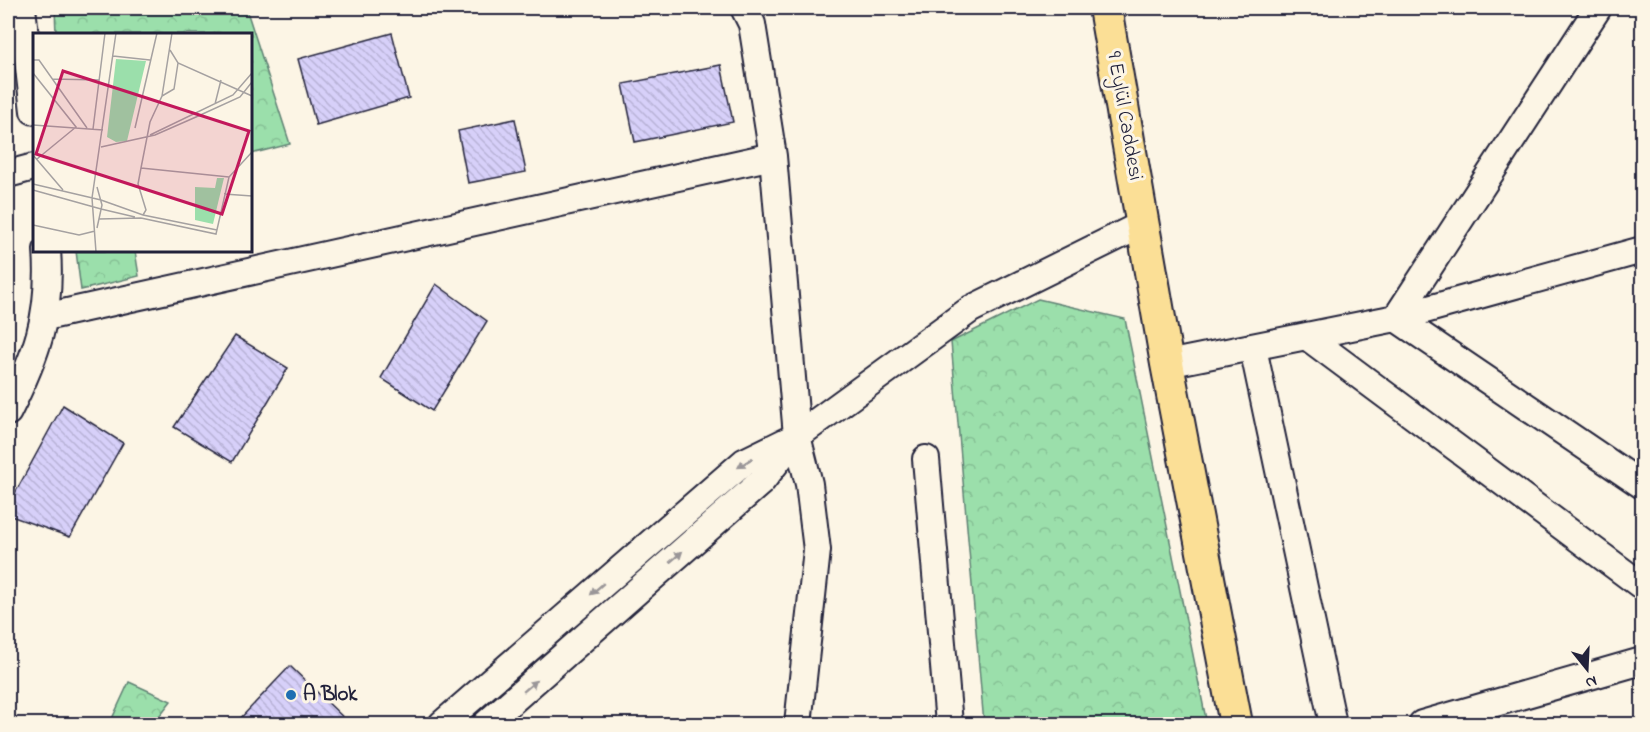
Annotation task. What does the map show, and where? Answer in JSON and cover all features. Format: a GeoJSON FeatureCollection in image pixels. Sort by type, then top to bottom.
{"type":"FeatureCollection","features":[{"type":"Feature","properties":{"kind":"main road","name":"9 Eylül Caddesi"},"geometry":{"type":"LineString","coordinates":[[1105,8],[1167,364],[1236,724]]}},
{"type":"Feature","properties":{"kind":"street"},"geometry":{"type":"LineString","coordinates":[[22,8],[33,102]]}},
{"type":"Feature","properties":{"kind":"street"},"geometry":{"type":"LineString","coordinates":[[744,8],[752,24],[774,156],[797,436],[809,484],[817,550],[798,724]]}},
{"type":"Feature","properties":{"kind":"street"},"geometry":{"type":"LineString","coordinates":[[1396,318],[1598,8]]}},
{"type":"Feature","properties":{"kind":"street"},"geometry":{"type":"LineString","coordinates":[[45,317],[774,156]]}},
{"type":"Feature","properties":{"kind":"street"},"geometry":{"type":"LineString","coordinates":[[8,174],[33,167]]}},
{"type":"Feature","properties":{"kind":"street"},"geometry":{"type":"LineString","coordinates":[[442,724],[744,462],[797,436],[971,309],[1143,224]]}},
{"type":"Feature","properties":{"kind":"street"},"geometry":{"type":"LineString","coordinates":[[1167,364],[1309,338],[1396,318],[1642,250]]}},
{"type":"Feature","properties":{"kind":"street"},"geometry":{"type":"LineString","coordinates":[[8,412],[32,365],[45,317],[47,252]]}},
{"type":"Feature","properties":{"kind":"street"},"geometry":{"type":"LineString","coordinates":[[1396,318],[1642,485]]}},
{"type":"Feature","properties":{"kind":"street"},"geometry":{"type":"LineString","coordinates":[[1309,338],[1642,586]]}},
{"type":"Feature","properties":{"kind":"street"},"geometry":{"type":"LineString","coordinates":[[1253,348],[1333,724]]}},
{"type":"Feature","properties":{"kind":"street"},"geometry":{"type":"LineString","coordinates":[[486,724],[761,483],[797,436]]}},
{"type":"Feature","properties":{"kind":"street"},"geometry":{"type":"LineString","coordinates":[[926,459],[949,724]]}},
{"type":"Feature","properties":{"kind":"street"},"geometry":{"type":"LineString","coordinates":[[1422,724],[1642,661]]}},
{"type":"Feature","properties":{"kind":"green space"},"geometry":{"type":"Polygon","coordinates":[[[55,8],[246,8],[290,144],[252,154],[252,33],[56,33],[55,8]]]}},
{"type":"Feature","properties":{"kind":"green space"},"geometry":{"type":"Polygon","coordinates":[[[76,252],[135,252],[139,276],[81,290],[76,252]]]}},
{"type":"Feature","properties":{"kind":"green space"},"geometry":{"type":"Polygon","coordinates":[[[1038,299],[1125,319],[1207,724],[984,724],[951,342],[1038,299]]]}},
{"type":"Feature","properties":{"kind":"green space"},"geometry":{"type":"Polygon","coordinates":[[[129,682],[171,701],[153,724],[117,724],[111,721],[129,682]]]}},
{"type":"Feature","properties":{"kind":"building"},"geometry":{"type":"Polygon","coordinates":[[[392,33],[409,98],[316,125],[298,59],[392,33]]]}},
{"type":"Feature","properties":{"kind":"building"},"geometry":{"type":"Polygon","coordinates":[[[721,65],[733,122],[635,142],[623,84],[721,65]]]}},
{"type":"Feature","properties":{"kind":"building"},"geometry":{"type":"Polygon","coordinates":[[[515,119],[526,172],[468,183],[458,131],[515,119]]]}},
{"type":"Feature","properties":{"kind":"building"},"geometry":{"type":"Polygon","coordinates":[[[436,284],[487,321],[432,411],[381,378],[436,284]]]}},
{"type":"Feature","properties":{"kind":"building"},"geometry":{"type":"Polygon","coordinates":[[[235,336],[288,368],[232,462],[174,427],[235,336]]]}},
{"type":"Feature","properties":{"kind":"building"},"geometry":{"type":"Polygon","coordinates":[[[63,405],[123,443],[70,537],[8,515],[8,506],[63,405]]]}},
{"type":"Feature","properties":{"kind":"building","name":"A Blok"},"geometry":{"type":"Polygon","coordinates":[[[290,666],[350,724],[235,724],[290,666]]]}},
{"type":"Feature","properties":{"kind":"place","name":"A Blok"},"geometry":{"type":"Point","coordinates":[291,695]}}]}
